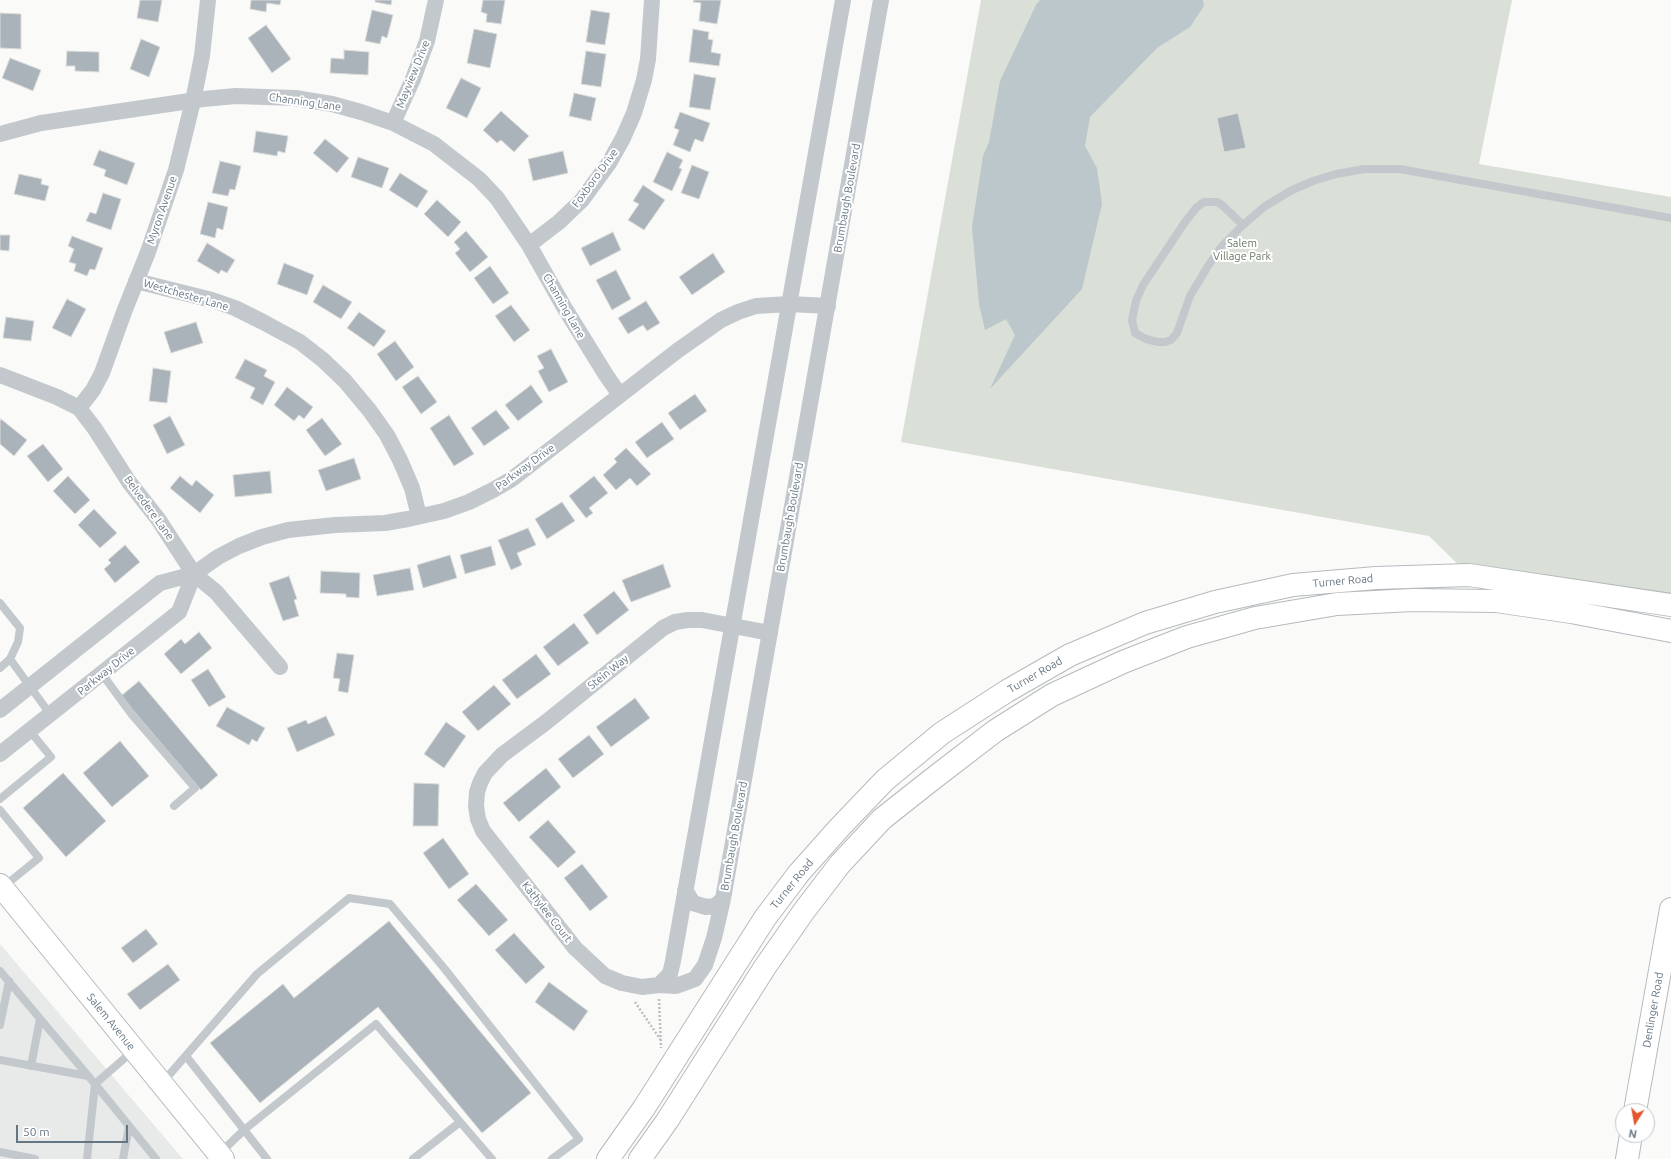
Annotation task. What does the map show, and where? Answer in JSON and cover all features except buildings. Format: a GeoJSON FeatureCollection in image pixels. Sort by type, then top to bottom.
{"type":"FeatureCollection","features":[{"type":"Feature","properties":{"kind":"main road","name":"Turner Road"},"geometry":{"type":"LineString","coordinates":[[608,1159],[661,1080],[765,918],[799,873],[840,827],[885,780],[942,733],[1006,691],[1070,655],[1145,623],[1215,602],[1293,586],[1376,578],[1469,575],[1671,605]]}},
{"type":"Feature","properties":{"kind":"main road","name":"Turner Road"},"geometry":{"type":"LineString","coordinates":[[640,1159],[667,1121],[769,961],[804,911],[840,864],[882,820],[930,780],[995,731],[1052,695],[1124,662],[1187,637],[1255,618],[1337,604],[1412,600],[1496,601],[1571,612],[1671,631]]}},
{"type":"Feature","properties":{"kind":"main road","name":"Salem Avenue"},"geometry":{"type":"LineString","coordinates":[[1,886],[221,1157]]}},
{"type":"Feature","properties":{"kind":"main road","name":"Denlinger Road"},"geometry":{"type":"LineString","coordinates":[[1636,1103],[1671,909]]}},
{"type":"Feature","properties":{"kind":"main road"},"geometry":{"type":"LineString","coordinates":[[1627,1159],[1630,1143]]}},
{"type":"Feature","properties":{"kind":"street","name":"Myron Avenue"},"geometry":{"type":"LineString","coordinates":[[79,408],[93,390],[102,373],[176,170],[193,101],[202,56],[208,0]]}},
{"type":"Feature","properties":{"kind":"street","name":"Mayview Drive"},"geometry":{"type":"LineString","coordinates":[[392,123],[413,79],[427,41],[436,0]]}},
{"type":"Feature","properties":{"kind":"street","name":"Foxboro Drive"},"geometry":{"type":"LineString","coordinates":[[529,245],[559,222],[582,200],[609,163],[623,138],[634,113],[644,80],[648,60],[652,0]]}},
{"type":"Feature","properties":{"kind":"street"},"geometry":{"type":"LineString","coordinates":[[659,985],[670,974],[686,890],[843,0]]}},
{"type":"Feature","properties":{"kind":"street","name":"Brumbaugh Boulevard"},"geometry":{"type":"LineString","coordinates":[[686,890],[693,903],[706,907],[715,906],[723,899],[881,0]]}},
{"type":"Feature","properties":{"kind":"street","name":"Channing Lane"},"geometry":{"type":"LineString","coordinates":[[0,134],[41,124],[236,96],[295,98],[332,104],[392,123],[434,144],[479,179],[505,208],[529,245],[564,307],[620,395]]}},
{"type":"Feature","properties":{"kind":"street","name":"Westchester Lane"},"geometry":{"type":"LineString","coordinates":[[136,281],[212,300],[235,308],[300,342],[323,360],[345,381],[370,411],[387,435],[412,488],[419,516]]}},
{"type":"Feature","properties":{"kind":"street","name":"Parkway Drive"},"geometry":{"type":"LineString","coordinates":[[0,710],[160,583],[194,574],[234,548],[268,535],[288,530],[335,525],[385,523],[419,516],[469,502],[512,479],[676,350],[720,320],[756,306],[789,304],[828,306]]}},
{"type":"Feature","properties":{"kind":"street","name":"Belvedere Lane"},"geometry":{"type":"LineString","coordinates":[[0,375],[58,397],[79,408],[95,429],[129,482],[158,519],[194,574],[216,592],[280,667]]}},
{"type":"Feature","properties":{"kind":"street","name":"Parkway Drive"},"geometry":{"type":"LineString","coordinates":[[0,754],[178,612],[194,574]]}},
{"type":"Feature","properties":{"kind":"street","name":"Stein Way"},"geometry":{"type":"LineString","coordinates":[[477,792],[485,773],[502,755],[545,723],[663,628],[675,622],[702,620],[732,624],[770,633]]}},
{"type":"Feature","properties":{"kind":"street","name":"Kathylee Court"},"geometry":{"type":"LineString","coordinates":[[477,792],[476,806],[478,819],[483,831],[575,948],[605,976],[622,983],[642,987],[659,985],[676,986],[695,978],[705,965],[714,938],[723,899]]}},
{"type":"Feature","properties":{"kind":"lane"},"geometry":{"type":"LineString","coordinates":[[1243,226],[1217,202],[1204,202],[1196,208],[1184,222],[1143,285],[1136,301],[1132,320],[1135,333],[1146,339],[1158,342],[1171,340],[1177,333],[1190,296],[1222,246],[1264,207],[1290,191],[1313,181],[1336,174],[1364,169],[1400,169],[1671,218]]}},
{"type":"Feature","properties":{"kind":"lane"},"geometry":{"type":"LineString","coordinates":[[0,602],[20,628],[18,642],[10,659],[0,668]]}},
{"type":"Feature","properties":{"kind":"lane"},"geometry":{"type":"LineString","coordinates":[[10,659],[50,714]]}},
{"type":"Feature","properties":{"kind":"lane"},"geometry":{"type":"LineString","coordinates":[[102,674],[133,716],[195,788],[174,806]]}},
{"type":"Feature","properties":{"kind":"lane"},"geometry":{"type":"LineString","coordinates":[[0,799],[51,757],[30,731]]}},
{"type":"Feature","properties":{"kind":"lane"},"geometry":{"type":"LineString","coordinates":[[0,810],[39,858],[1,886]]}},
{"type":"Feature","properties":{"kind":"lane"},"geometry":{"type":"LineString","coordinates":[[162,1083],[257,974],[349,898],[390,904],[444,968],[580,1139],[552,1159]]}},
{"type":"Feature","properties":{"kind":"lane"},"geometry":{"type":"LineString","coordinates":[[0,970],[156,1159]]}},
{"type":"Feature","properties":{"kind":"lane"},"geometry":{"type":"LineString","coordinates":[[0,1025],[1,1012],[9,981]]}},
{"type":"Feature","properties":{"kind":"lane"},"geometry":{"type":"LineString","coordinates":[[31,1066],[40,1019]]}},
{"type":"Feature","properties":{"kind":"lane"},"geometry":{"type":"LineString","coordinates":[[221,1157],[244,1130],[376,1024],[492,1159]]}},
{"type":"Feature","properties":{"kind":"lane"},"geometry":{"type":"LineString","coordinates":[[87,1159],[95,1084],[134,1050]]}},
{"type":"Feature","properties":{"kind":"lane"},"geometry":{"type":"LineString","coordinates":[[186,1056],[267,1159]]}},
{"type":"Feature","properties":{"kind":"lane"},"geometry":{"type":"LineString","coordinates":[[0,1060],[88,1076]]}},
{"type":"Feature","properties":{"kind":"lane"},"geometry":{"type":"LineString","coordinates":[[413,1159],[460,1122]]}},
{"type":"Feature","properties":{"kind":"lane"},"geometry":{"type":"LineString","coordinates":[[123,1159],[129,1126]]}},
{"type":"Feature","properties":{"kind":"lane"},"geometry":{"type":"LineString","coordinates":[[0,1152],[35,1159]]}},
{"type":"Feature","properties":{"kind":"path"},"geometry":{"type":"LineString","coordinates":[[622,983],[660,1039]]}},
{"type":"Feature","properties":{"kind":"path"},"geometry":{"type":"LineString","coordinates":[[659,985],[661,1080]]}},
{"type":"Feature","properties":{"kind":"shaded area"},"geometry":{"type":"Polygon","coordinates":[[[1040,0],[1203,0],[1204,6],[1190,27],[1157,48],[1090,117],[1085,146],[1097,168],[1102,204],[1082,289],[990,389],[1015,335],[1006,319],[985,330],[979,304],[972,227],[983,156],[989,142],[1000,81],[1036,5],[1040,0]]]}},
{"type":"Feature","properties":{"kind":"shaded area"},"geometry":{"type":"Polygon","coordinates":[[[0,944],[183,1159],[0,1159],[0,944]]]}},
{"type":"Feature","properties":{"kind":"green space","name":"Salem Village Park"},"geometry":{"type":"Polygon","coordinates":[[[981,0],[1512,0],[1479,164],[1671,197],[1671,605],[1469,575],[1429,536],[901,442],[981,0]]]}}]}
